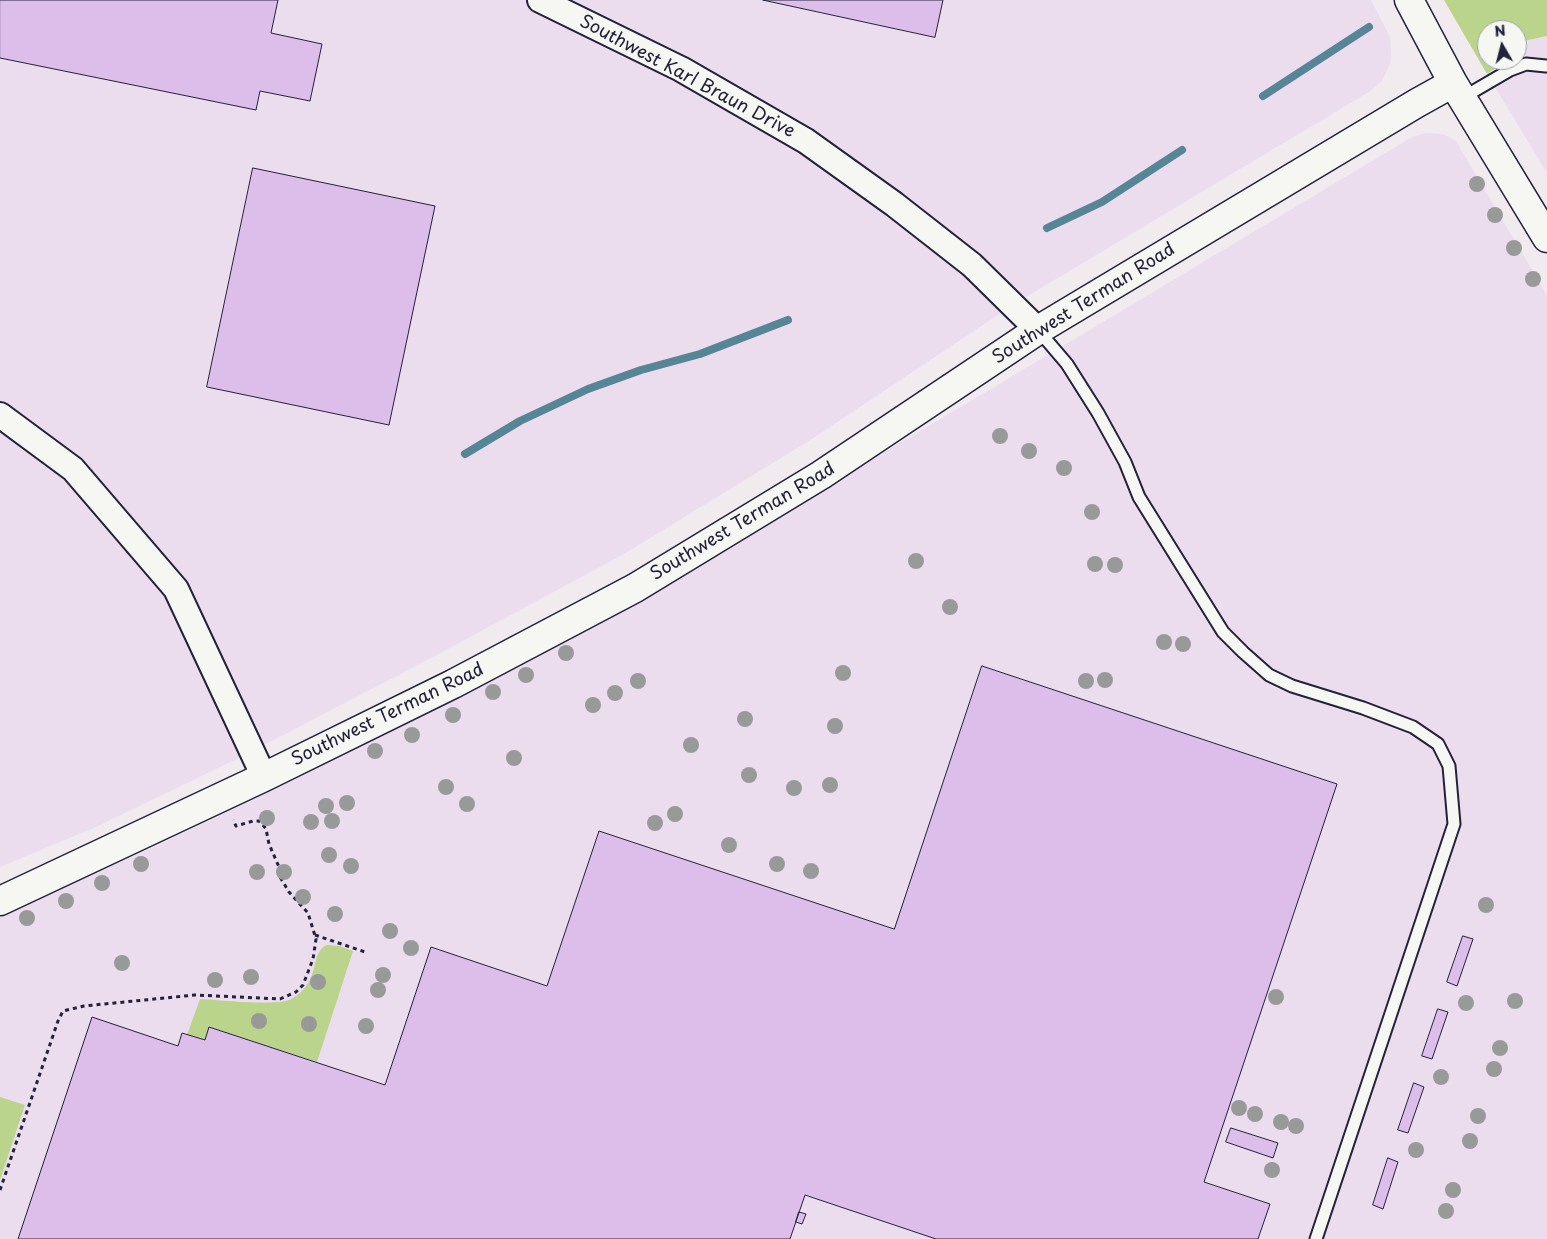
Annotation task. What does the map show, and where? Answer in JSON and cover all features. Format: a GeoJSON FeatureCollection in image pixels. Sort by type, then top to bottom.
{"type":"FeatureCollection","features":[{"type":"Feature","properties":{"kind":"street","name":"Southwest Karl Braun Drive"},"geometry":{"type":"LineString","coordinates":[[540,0],[681,69],[806,142],[894,204],[972,265],[1038,330]]}},
{"type":"Feature","properties":{"kind":"street"},"geometry":{"type":"LineString","coordinates":[[1409,0],[1458,90],[1547,238]]}},
{"type":"Feature","properties":{"kind":"street","name":"Southwest Terman Road"},"geometry":{"type":"LineString","coordinates":[[0,901],[264,777],[453,684],[663,572],[822,475],[1038,330],[1408,108],[1458,90]]}},
{"type":"Feature","properties":{"kind":"street"},"geometry":{"type":"LineString","coordinates":[[0,415],[73,469],[176,589],[264,777]]}},
{"type":"Feature","properties":{"kind":"lane"},"geometry":{"type":"LineString","coordinates":[[1458,90],[1526,64],[1546,66]]}},
{"type":"Feature","properties":{"kind":"lane"},"geometry":{"type":"LineString","coordinates":[[1038,330],[1067,364],[1098,413],[1125,462],[1139,497],[1223,632],[1242,652],[1269,675],[1292,686],[1363,708],[1413,727],[1438,744],[1449,766],[1454,824],[1316,1239]]}},
{"type":"Feature","properties":{"kind":"path"},"geometry":{"type":"LineString","coordinates":[[0,1190],[63,1011],[84,1006],[195,995],[280,999],[296,992],[303,985],[315,950],[316,935],[308,913],[289,892],[280,877],[279,867],[263,825],[259,821],[253,821],[236,826],[222,797]]}},
{"type":"Feature","properties":{"kind":"path"},"geometry":{"type":"LineString","coordinates":[[316,935],[368,953]]}},
{"type":"Feature","properties":{"kind":"shaded area"},"geometry":{"type":"Polygon","coordinates":[[[0,0],[1371,0],[1390,37],[1391,56],[1390,64],[1382,81],[1369,92],[1016,303],[812,439],[624,554],[435,656],[243,756],[96,827],[0,867],[0,0]]]}},
{"type":"Feature","properties":{"kind":"shaded area"},"geometry":{"type":"Polygon","coordinates":[[[1547,36],[1547,173],[1487,74],[1493,70],[1527,70],[1527,40],[1547,36]]]}},
{"type":"Feature","properties":{"kind":"shaded area"},"geometry":{"type":"Polygon","coordinates":[[[1425,133],[1443,134],[1456,141],[1547,295],[1547,1239],[0,1239],[0,915],[150,849],[302,776],[574,635],[991,389],[1412,137],[1425,133]]]}},
{"type":"Feature","properties":{"kind":"green space"},"geometry":{"type":"Polygon","coordinates":[[[1444,0],[1547,0],[1547,36],[1527,40],[1527,20],[1477,20],[1477,57],[1444,0]]]}},
{"type":"Feature","properties":{"kind":"green space"},"geometry":{"type":"Polygon","coordinates":[[[1485,70],[1493,70],[1487,74],[1485,70]]]}},
{"type":"Feature","properties":{"kind":"green space"},"geometry":{"type":"Polygon","coordinates":[[[327,945],[339,946],[353,951],[317,1062],[210,1027],[205,1040],[187,1035],[200,999],[271,1003],[293,998],[308,983],[320,950],[327,945]]]}},
{"type":"Feature","properties":{"kind":"green space"},"geometry":{"type":"Polygon","coordinates":[[[0,1097],[25,1105],[0,1180],[0,1097]]]}},
{"type":"Feature","properties":{"kind":"building"},"geometry":{"type":"Polygon","coordinates":[[[0,0],[278,0],[271,33],[322,44],[310,101],[260,91],[256,110],[0,58],[0,0]]]}},
{"type":"Feature","properties":{"kind":"building"},"geometry":{"type":"Polygon","coordinates":[[[763,0],[943,0],[935,37],[763,0]]]}},
{"type":"Feature","properties":{"kind":"building"},"geometry":{"type":"Polygon","coordinates":[[[253,168],[435,206],[389,425],[207,387],[253,168]]]}},
{"type":"Feature","properties":{"kind":"building"},"geometry":{"type":"Polygon","coordinates":[[[982,666],[1337,784],[1204,1182],[1270,1204],[1258,1239],[936,1239],[805,1195],[790,1239],[18,1239],[92,1017],[178,1046],[182,1033],[205,1040],[209,1027],[385,1085],[431,947],[547,986],[599,831],[894,929],[982,666]]]}},
{"type":"Feature","properties":{"kind":"building"},"geometry":{"type":"Polygon","coordinates":[[[1463,936],[1473,939],[1457,986],[1447,982],[1463,936]]]}},
{"type":"Feature","properties":{"kind":"building"},"geometry":{"type":"Polygon","coordinates":[[[1438,1009],[1448,1012],[1432,1059],[1422,1056],[1438,1009]]]}},
{"type":"Feature","properties":{"kind":"building"},"geometry":{"type":"Polygon","coordinates":[[[1414,1083],[1424,1087],[1408,1133],[1398,1130],[1414,1083]]]}},
{"type":"Feature","properties":{"kind":"building"},"geometry":{"type":"Polygon","coordinates":[[[1231,1128],[1278,1143],[1273,1158],[1226,1142],[1231,1128]]]}},
{"type":"Feature","properties":{"kind":"building"},"geometry":{"type":"Polygon","coordinates":[[[1388,1158],[1398,1162],[1383,1209],[1373,1205],[1388,1158]]]}},
{"type":"Feature","properties":{"kind":"building"},"geometry":{"type":"Polygon","coordinates":[[[799,1212],[806,1214],[802,1224],[796,1222],[799,1212]]]}},
{"type":"Feature","properties":{"kind":"waterway"},"geometry":{"type":"LineString","coordinates":[[1263,96],[1369,27]]}},
{"type":"Feature","properties":{"kind":"waterway"},"geometry":{"type":"LineString","coordinates":[[1047,228],[1102,202],[1182,150]]}},
{"type":"Feature","properties":{"kind":"waterway"},"geometry":{"type":"LineString","coordinates":[[465,454],[520,421],[588,389],[641,370],[700,354],[788,320]]}}]}
